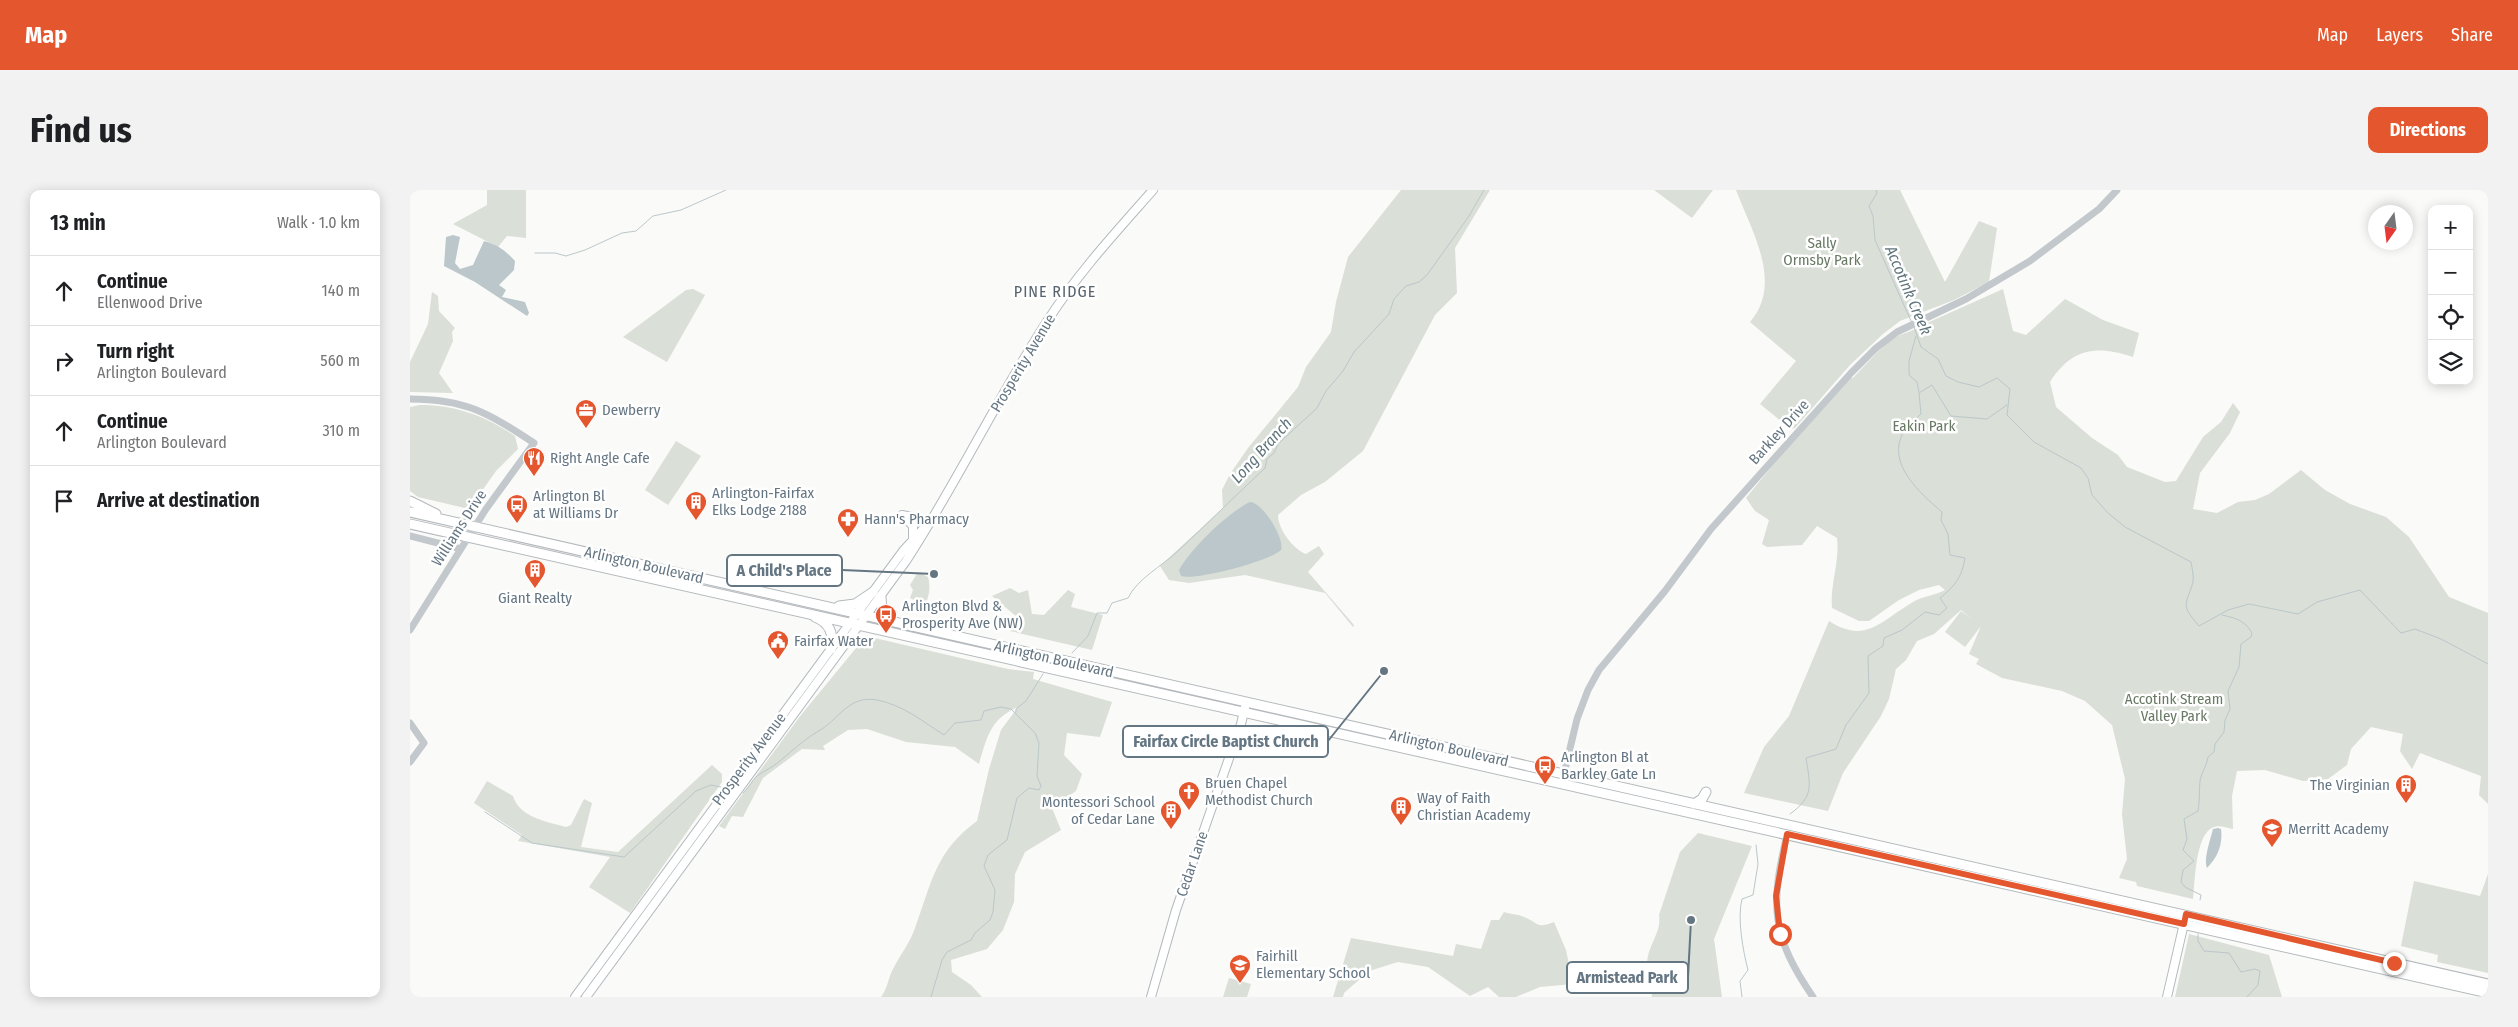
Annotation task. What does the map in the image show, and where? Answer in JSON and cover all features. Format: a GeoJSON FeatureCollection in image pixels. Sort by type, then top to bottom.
{"type":"FeatureCollection","features":[{"type":"Feature","properties":{"kind":"main road","name":"Prosperity Avenue"},"geometry":{"type":"LineString","coordinates":[[586,997],[855,624],[857,613],[877,594],[928,524],[949,493],[1049,318],[1082,274],[1153,190]]}},
{"type":"Feature","properties":{"kind":"main road"},"geometry":{"type":"LineString","coordinates":[[410,501],[445,520]]}},
{"type":"Feature","properties":{"kind":"main road","name":"Arlington Boulevard"},"geometry":{"type":"LineString","coordinates":[[410,512],[900,623],[1245,707]]}},
{"type":"Feature","properties":{"kind":"main road"},"geometry":{"type":"LineString","coordinates":[[913,537],[913,526],[902,516],[921,519],[928,524]]}},
{"type":"Feature","properties":{"kind":"main road","name":"Arlington Boulevard"},"geometry":{"type":"LineString","coordinates":[[410,524],[855,624],[1245,707],[1563,779],[1787,834],[2488,993]]}},
{"type":"Feature","properties":{"kind":"main road","name":"Prosperity Avenue"},"geometry":{"type":"LineString","coordinates":[[575,997],[830,649],[855,624],[866,616],[877,594],[913,537],[928,524]]}},
{"type":"Feature","properties":{"kind":"main road"},"geometry":{"type":"LineString","coordinates":[[826,606],[855,604],[877,594],[882,613],[900,623]]}},
{"type":"Feature","properties":{"kind":"main road"},"geometry":{"type":"LineString","coordinates":[[798,611],[827,624],[832,637],[830,649]]}},
{"type":"Feature","properties":{"kind":"main road","name":"Cedar Lane"},"geometry":{"type":"LineString","coordinates":[[1151,997],[1174,917],[1245,707]]}},
{"type":"Feature","properties":{"kind":"main road","name":"Arlington Boulevard"},"geometry":{"type":"LineString","coordinates":[[1563,779],[1694,804],[2488,984]]}},
{"type":"Feature","properties":{"kind":"main road"},"geometry":{"type":"LineString","coordinates":[[1694,804],[1702,799],[1706,792]]}},
{"type":"Feature","properties":{"kind":"main road"},"geometry":{"type":"LineString","coordinates":[[2167,997],[2186,914]]}},
{"type":"Feature","properties":{"kind":"street","name":"Barkley Drive"},"geometry":{"type":"LineString","coordinates":[[1563,779],[1583,702],[1593,679],[1665,591],[1711,529],[1866,357],[1902,329],[1966,299],[2030,261],[2098,209],[2117,190]]}},
{"type":"Feature","properties":{"kind":"street","name":"Williams Drive"},"geometry":{"type":"LineString","coordinates":[[410,399],[456,402],[479,410],[534,443],[475,526],[410,630]]}},
{"type":"Feature","properties":{"kind":"street"},"geometry":{"type":"LineString","coordinates":[[410,536],[461,549]]}},
{"type":"Feature","properties":{"kind":"street"},"geometry":{"type":"LineString","coordinates":[[410,723],[424,743],[410,762]]}},
{"type":"Feature","properties":{"kind":"street"},"geometry":{"type":"LineString","coordinates":[[1787,834],[1778,876],[1776,915],[1786,951],[1813,997]]}},
{"type":"Feature","properties":{"kind":"green space"},"geometry":{"type":"Polygon","coordinates":[[[487,190],[526,190],[526,238],[507,236],[498,247],[453,224],[487,205],[487,190]]]}},
{"type":"Feature","properties":{"kind":"green space"},"geometry":{"type":"Polygon","coordinates":[[[1401,190],[1490,190],[1455,248],[1457,293],[1435,315],[1363,451],[1325,482],[1301,495],[1278,515],[1283,532],[1296,548],[1306,554],[1319,546],[1324,554],[1308,572],[1354,625],[1353,627],[1325,593],[1245,575],[1189,583],[1169,580],[1160,566],[1223,508],[1222,490],[1230,474],[1248,448],[1298,387],[1306,367],[1331,332],[1336,302],[1348,257],[1401,190]]]}},
{"type":"Feature","properties":{"kind":"green space"},"geometry":{"type":"Polygon","coordinates":[[[1654,190],[1713,190],[1692,218],[1654,190]]]}},
{"type":"Feature","properties":{"kind":"green space","name":"Sally Ormsby Park"},"geometry":{"type":"Polygon","coordinates":[[[1736,190],[1900,190],[1945,282],[1979,221],[1997,228],[1989,282],[1954,300],[1900,321],[1850,365],[1795,428],[1791,429],[1760,404],[1796,361],[1750,322],[1760,307],[1764,291],[1764,274],[1756,239],[1736,190]]]}},
{"type":"Feature","properties":{"kind":"green space"},"geometry":{"type":"Polygon","coordinates":[[[693,289],[705,295],[667,362],[623,337],[686,290],[693,289]]]}},
{"type":"Feature","properties":{"kind":"green space"},"geometry":{"type":"Polygon","coordinates":[[[2003,289],[2013,331],[2026,335],[2065,299],[2103,320],[2139,333],[2133,357],[2108,351],[2086,352],[2067,362],[2050,382],[2056,407],[2092,438],[2118,455],[2127,467],[2165,482],[2176,481],[2203,437],[2221,422],[2233,403],[2240,412],[2230,433],[2200,473],[2193,509],[2217,513],[2238,502],[2255,500],[2269,494],[2301,470],[2325,490],[2350,504],[2386,517],[2409,537],[2449,597],[2488,613],[2488,804],[2479,795],[2481,776],[2420,753],[2412,769],[2400,751],[2403,734],[2371,727],[2351,749],[2347,765],[2328,779],[2303,781],[2265,770],[2237,771],[2232,796],[2233,829],[2221,826],[2214,827],[2208,831],[2203,839],[2197,859],[2193,899],[2137,886],[2136,882],[2119,878],[2127,859],[2122,814],[2125,779],[2112,725],[2085,701],[2062,691],[2002,678],[1976,664],[1979,659],[1969,654],[1981,626],[1965,647],[1945,632],[1961,611],[1971,618],[1961,610],[1934,634],[1917,641],[1906,660],[1896,669],[1889,699],[1881,716],[1843,773],[1828,811],[1744,793],[1764,747],[1789,716],[1829,621],[1853,631],[1864,630],[1883,622],[1917,600],[1945,590],[1939,585],[1919,590],[1899,600],[1869,621],[1859,621],[1832,608],[1832,590],[1838,547],[1837,538],[1817,526],[1802,545],[1767,547],[1762,544],[1769,520],[1755,511],[1746,498],[1794,439],[1850,377],[1853,378],[1875,354],[1894,338],[2003,289]]]}},
{"type":"Feature","properties":{"kind":"green space"},"geometry":{"type":"Polygon","coordinates":[[[432,292],[438,296],[439,311],[455,328],[452,332],[453,341],[439,373],[453,393],[410,392],[410,362],[428,324],[432,292]]]}},
{"type":"Feature","properties":{"kind":"green space"},"geometry":{"type":"Polygon","coordinates":[[[420,405],[446,407],[470,413],[493,423],[515,436],[518,449],[496,471],[469,509],[418,497],[410,491],[410,407],[420,405]]]}},
{"type":"Feature","properties":{"kind":"green space"},"geometry":{"type":"Polygon","coordinates":[[[676,441],[701,456],[668,505],[645,490],[676,441]]]}},
{"type":"Feature","properties":{"kind":"green space"},"geometry":{"type":"Polygon","coordinates":[[[918,572],[928,577],[929,581],[928,598],[925,605],[910,598],[913,590],[910,585],[918,572]]]}},
{"type":"Feature","properties":{"kind":"green space"},"geometry":{"type":"Polygon","coordinates":[[[1010,588],[1019,593],[1028,590],[1032,614],[1044,615],[1068,590],[1075,594],[1071,607],[1103,615],[1092,650],[1010,631],[1017,617],[992,596],[1010,588]]]}},
{"type":"Feature","properties":{"kind":"green space"},"geometry":{"type":"Polygon","coordinates":[[[866,636],[1008,669],[1034,672],[1033,679],[1112,702],[1100,737],[1067,733],[1064,755],[1082,774],[1076,791],[1052,808],[1061,830],[1025,852],[1015,874],[1014,902],[1003,930],[987,949],[951,960],[952,972],[971,985],[982,997],[881,997],[893,969],[913,933],[931,882],[943,856],[952,844],[977,821],[989,769],[1001,730],[1018,707],[995,723],[987,737],[979,764],[955,747],[906,742],[867,729],[848,730],[823,746],[825,750],[802,749],[763,778],[743,817],[732,816],[725,829],[719,826],[801,715],[866,636]]]}},
{"type":"Feature","properties":{"kind":"green space"},"geometry":{"type":"Polygon","coordinates":[[[712,765],[722,774],[722,782],[630,913],[589,887],[610,857],[518,841],[522,835],[474,803],[487,781],[513,796],[516,803],[527,814],[542,821],[566,827],[571,825],[584,799],[592,803],[581,847],[618,852],[712,765]]]}},
{"type":"Feature","properties":{"kind":"green space"},"geometry":{"type":"Polygon","coordinates":[[[1698,833],[1752,846],[1714,939],[1722,997],[1652,997],[1648,972],[1642,969],[1647,964],[1649,951],[1657,934],[1659,915],[1680,852],[1698,833]]]}},
{"type":"Feature","properties":{"kind":"green space"},"geometry":{"type":"Polygon","coordinates":[[[2488,874],[2488,973],[2437,962],[2438,955],[2401,946],[2414,881],[2480,896],[2488,874]]]}},
{"type":"Feature","properties":{"kind":"green space"},"geometry":{"type":"Polygon","coordinates":[[[1504,912],[1522,916],[1541,925],[1554,922],[1566,950],[1573,984],[1540,987],[1516,997],[1499,997],[1488,987],[1470,996],[1428,967],[1398,962],[1369,971],[1344,993],[1343,997],[1333,997],[1351,938],[1453,956],[1456,944],[1481,949],[1491,920],[1499,920],[1504,912]]]}},
{"type":"Feature","properties":{"kind":"green space"},"geometry":{"type":"Polygon","coordinates":[[[2189,934],[2269,955],[2282,997],[2175,997],[2189,934]]]}},
{"type":"Feature","properties":{"kind":"green space"},"geometry":{"type":"Polygon","coordinates":[[[1229,978],[1251,984],[1247,997],[1223,997],[1229,978]]]}},
{"type":"Feature","properties":{"kind":"shaded area"},"geometry":{"type":"Polygon","coordinates":[[[453,235],[460,237],[455,263],[460,269],[473,265],[484,241],[501,248],[515,261],[514,270],[499,285],[506,290],[502,297],[525,302],[529,313],[527,316],[475,282],[444,266],[446,237],[453,235]]]}},
{"type":"Feature","properties":{"kind":"shaded area"},"geometry":{"type":"Polygon","coordinates":[[[1250,502],[1260,508],[1272,522],[1280,537],[1281,550],[1263,559],[1232,569],[1201,576],[1181,576],[1179,570],[1201,542],[1231,514],[1250,502]]]}},
{"type":"Feature","properties":{"kind":"shaded area"},"geometry":{"type":"Polygon","coordinates":[[[2213,829],[2221,829],[2220,845],[2217,855],[2207,868],[2206,859],[2209,843],[2213,829]]]}},
{"type":"Feature","properties":{"kind":"waterway"},"geometry":{"type":"LineString","coordinates":[[535,253],[555,253],[566,256],[585,250],[622,233],[636,231],[653,216],[681,210],[726,190]]}},
{"type":"Feature","properties":{"kind":"waterway","name":"Long Branch"},"geometry":{"type":"LineString","coordinates":[[1072,653],[1088,636],[1097,613],[1107,613],[1112,603],[1128,598],[1137,585],[1178,551],[1265,468],[1267,459],[1274,453],[1278,444],[1317,408],[1326,391],[1343,371],[1354,352],[1389,314],[1394,299],[1406,286],[1419,282],[1427,275],[1469,216],[1484,190]]}},
{"type":"Feature","properties":{"kind":"waterway","name":"Accotink Creek"},"geometry":{"type":"LineString","coordinates":[[1876,190],[1877,193],[1869,206],[1873,216],[1875,240],[1911,321]]}},
{"type":"Feature","properties":{"kind":"waterway","name":"Accotink Creek"},"geometry":{"type":"LineString","coordinates":[[1914,327],[1921,347],[1938,359],[1946,376],[1958,382],[1979,387],[1997,378],[2010,389],[2007,415],[2034,442],[2081,468],[2088,478],[2092,495],[2108,513],[2125,527],[2191,562],[2193,582],[2186,605],[2189,613],[2199,626],[2228,610],[2249,604],[2298,614],[2317,602],[2360,590],[2401,633],[2415,629],[2441,639],[2488,664]]}},
{"type":"Feature","properties":{"kind":"waterway"},"geometry":{"type":"LineString","coordinates":[[1916,336],[1909,361],[1909,375],[1917,382],[1919,392]]}},
{"type":"Feature","properties":{"kind":"waterway"},"geometry":{"type":"LineString","coordinates":[[1790,814],[1804,801],[1809,789],[1806,758],[1836,749],[1846,725],[1869,693],[1868,656],[1883,646],[1884,638],[1902,630],[1925,612],[1939,615],[1947,608],[1940,598],[1954,585],[1962,571],[1965,558],[1950,555],[1948,534],[1941,520],[1942,512],[1915,486],[1902,466],[1899,454],[1899,443],[1904,431],[1921,414],[1919,393],[1932,385],[1951,416],[1987,419],[2007,405]]}},
{"type":"Feature","properties":{"kind":"waterway"},"geometry":{"type":"LineString","coordinates":[[2200,900],[2201,895],[2185,887],[2181,882],[2183,870],[2194,861],[2183,850],[2187,839],[2184,819],[2198,811],[2201,778],[2208,757],[2214,752],[2215,744],[2224,732],[2225,720],[2230,709],[2228,691],[2239,667],[2241,644],[2251,637],[2252,633],[2243,622],[2222,615]]}},
{"type":"Feature","properties":{"kind":"waterway"},"geometry":{"type":"LineString","coordinates":[[1016,712],[1016,709],[1026,701],[1043,674]]}},
{"type":"Feature","properties":{"kind":"waterway"},"geometry":{"type":"LineString","coordinates":[[743,793],[757,776],[822,729],[846,708],[868,699],[886,702],[912,714],[944,735],[955,723],[981,720],[984,711],[1001,707],[1011,709],[1035,733],[1039,743],[1037,776],[1041,786],[1039,790],[1029,788],[1017,798],[1007,840],[988,855],[984,866],[995,890],[993,912],[990,920],[975,933],[971,940],[947,952],[942,960],[931,997]]}},
{"type":"Feature","properties":{"kind":"waterway"},"geometry":{"type":"LineString","coordinates":[[485,812],[532,843],[624,857],[696,791],[711,785],[721,787]]}},
{"type":"Feature","properties":{"kind":"waterway"},"geometry":{"type":"LineString","coordinates":[[1742,997],[1740,981],[1748,970],[1741,934],[1740,915],[1742,899],[1753,895],[1758,864],[1756,845]]}},
{"type":"Feature","properties":{"kind":"waterway"},"geometry":{"type":"LineString","coordinates":[[2198,934],[2198,941],[2204,951],[2229,953],[2241,972],[2255,969],[2260,971],[2258,985],[2247,997]]}},
{"type":"Feature","properties":{"kind":"place","name":"Dewberry"},"geometry":{"type":"Point","coordinates":[586,429]}},
{"type":"Feature","properties":{"kind":"place","name":"Right Angle Cafe"},"geometry":{"type":"Point","coordinates":[534,477]}},
{"type":"Feature","properties":{"kind":"place","name":"Arlington-Fairfax Elks Lodge 2188"},"geometry":{"type":"Point","coordinates":[696,521]}},
{"type":"Feature","properties":{"kind":"place","name":"Arlington Bl at Williams Dr"},"geometry":{"type":"Point","coordinates":[517,524]}},
{"type":"Feature","properties":{"kind":"place","name":"Hann's Pharmacy"},"geometry":{"type":"Point","coordinates":[848,538]}},
{"type":"Feature","properties":{"kind":"place","name":"A Child's Place"},"geometry":{"type":"Point","coordinates":[934,574]}},
{"type":"Feature","properties":{"kind":"place","name":"Giant Realty"},"geometry":{"type":"Point","coordinates":[535,589]}},
{"type":"Feature","properties":{"kind":"place","name":"Arlington Blvd & Prosperity Ave (NW)"},"geometry":{"type":"Point","coordinates":[886,634]}},
{"type":"Feature","properties":{"kind":"place","name":"Fairfax Water"},"geometry":{"type":"Point","coordinates":[778,660]}},
{"type":"Feature","properties":{"kind":"place","name":"Fairfax Circle Baptist Church"},"geometry":{"type":"Point","coordinates":[1384,671]}},
{"type":"Feature","properties":{"kind":"place","name":"Arlington Bl at Barkley Gate Ln"},"geometry":{"type":"Point","coordinates":[1545,785]}},
{"type":"Feature","properties":{"kind":"place","name":"The Virginian"},"geometry":{"type":"Point","coordinates":[2406,804]}},
{"type":"Feature","properties":{"kind":"place","name":"Bruen Chapel Methodist Church"},"geometry":{"type":"Point","coordinates":[1189,811]}},
{"type":"Feature","properties":{"kind":"place","name":"Way of Faith Christian Academy"},"geometry":{"type":"Point","coordinates":[1401,826]}},
{"type":"Feature","properties":{"kind":"place","name":"Montessori School of Cedar Lane"},"geometry":{"type":"Point","coordinates":[1171,830]}},
{"type":"Feature","properties":{"kind":"place","name":"Merritt Academy"},"geometry":{"type":"Point","coordinates":[2272,848]}},
{"type":"Feature","properties":{"kind":"place","name":"Armistead Park"},"geometry":{"type":"Point","coordinates":[1691,920]}},
{"type":"Feature","properties":{"kind":"place","name":"Fairhill Elementary School"},"geometry":{"type":"Point","coordinates":[1240,984]}},
{"type":"Feature","properties":{"kind":"district","name":"PINE RIDGE"},"geometry":{"type":"Point","coordinates":[1055,291]}},
{"type":"Feature","properties":{"kind":"route"},"geometry":{"type":"LineString","coordinates":[[1780,934],[1776,915],[1776,896],[1778,876],[1787,834],[2184,924],[2186,914],[2394,963]]}},
{"type":"Feature","properties":{"kind":"park label","name":"Eakin Park"},"geometry":{"type":"Point","coordinates":[1924,426]}},
{"type":"Feature","properties":{"kind":"park label","name":"Accotink Stream Valley Park"},"geometry":{"type":"Point","coordinates":[2174,708]}}]}
